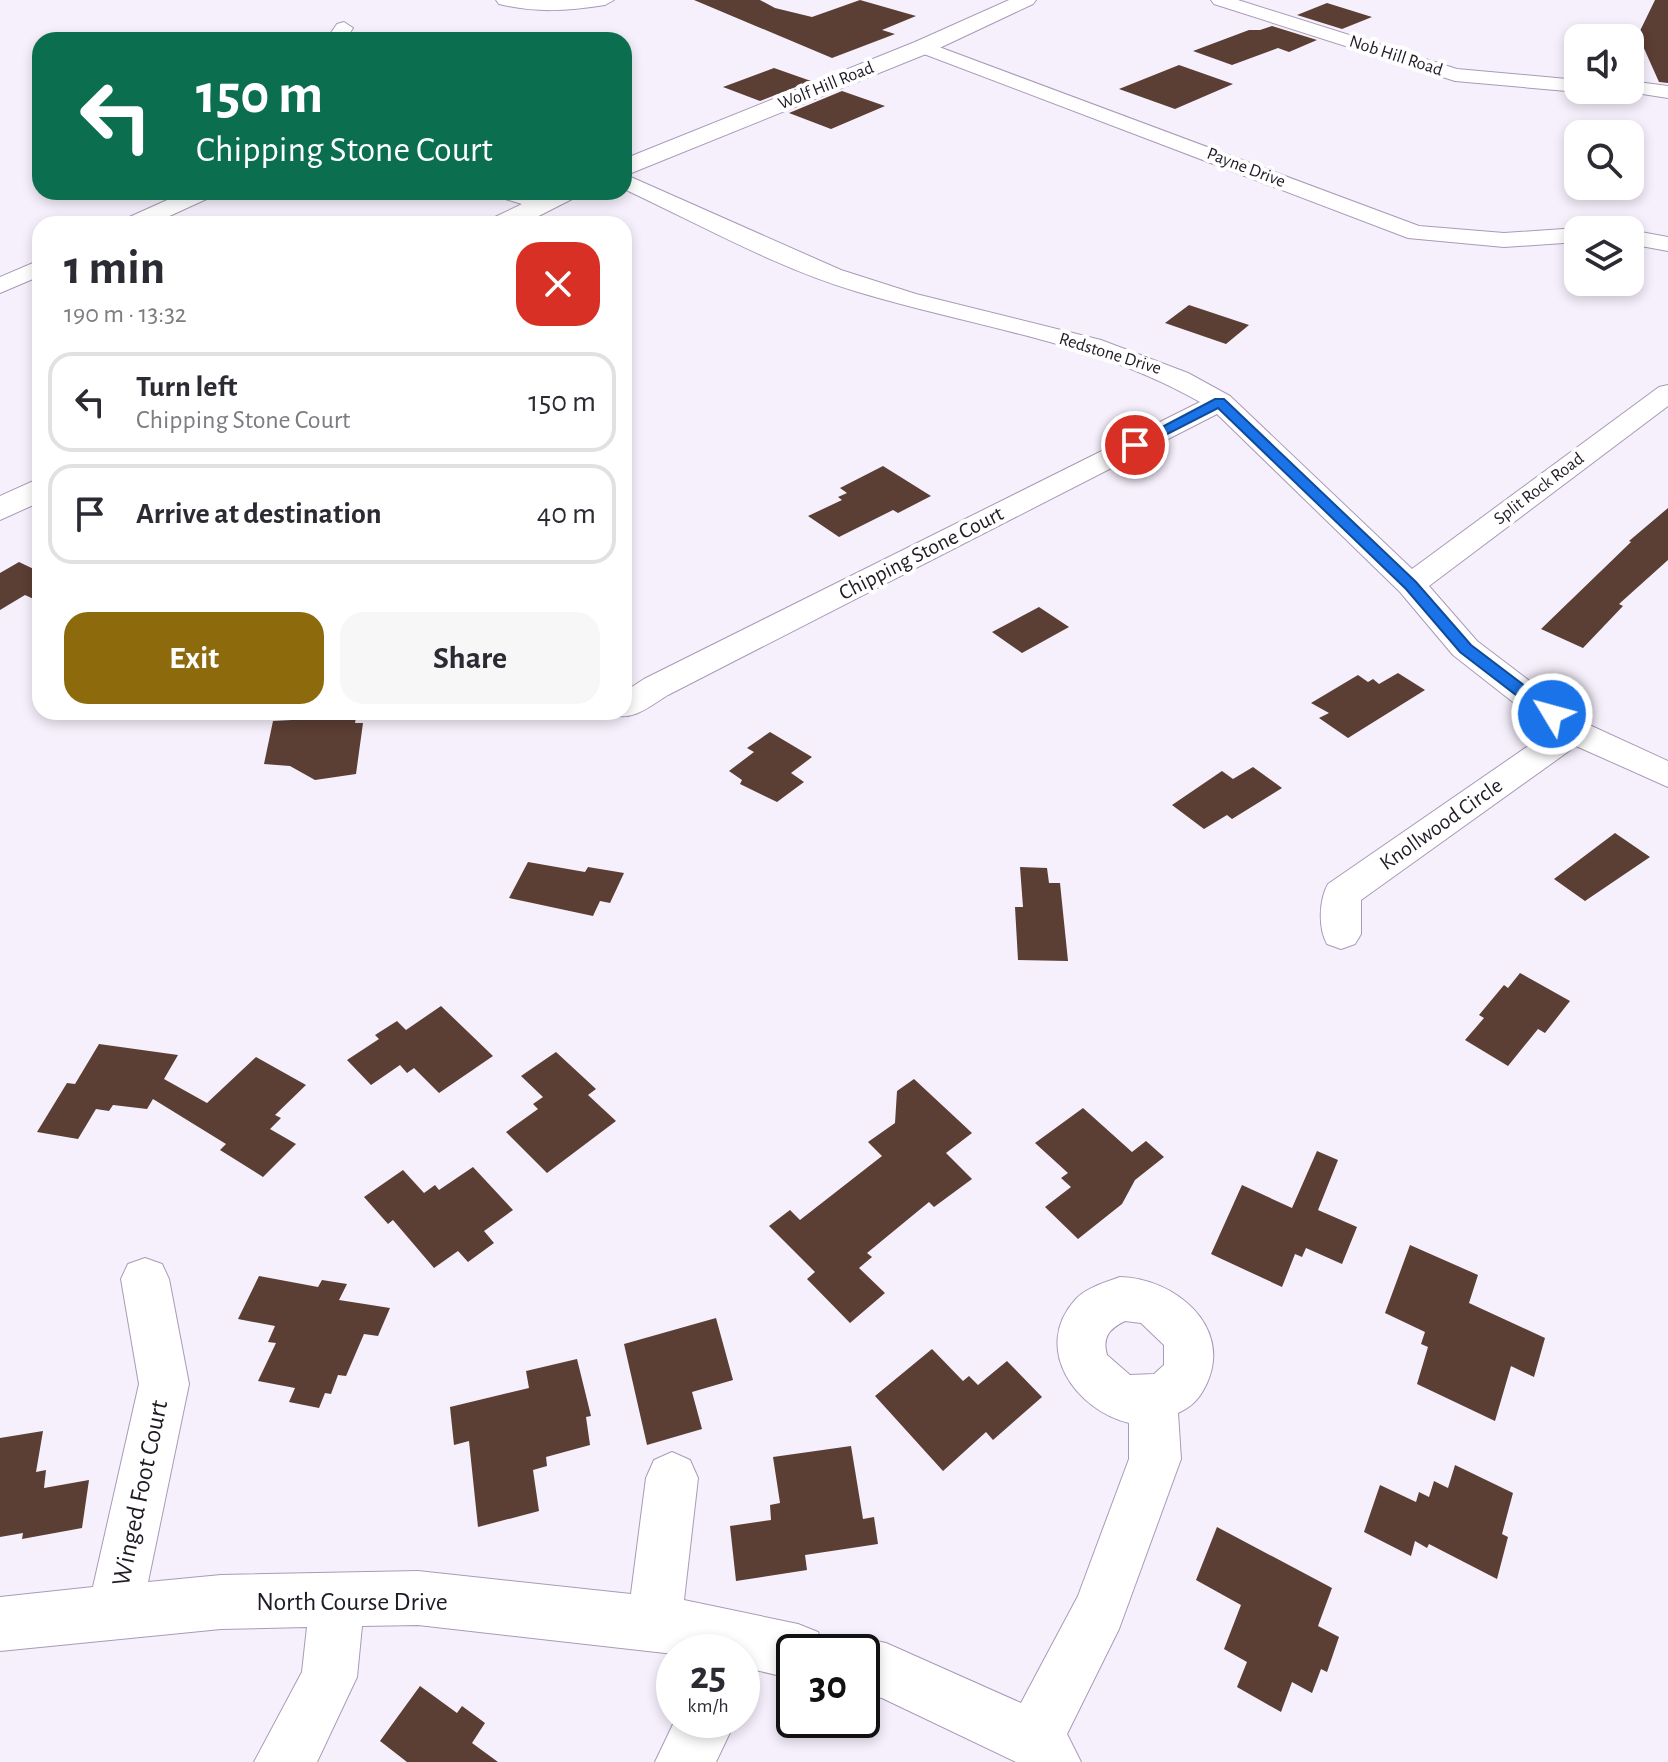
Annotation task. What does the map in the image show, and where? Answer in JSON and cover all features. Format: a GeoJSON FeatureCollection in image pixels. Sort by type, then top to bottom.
{"type":"FeatureCollection","features":[{"type":"Feature","properties":{"kind":"street"},"geometry":{"type":"LineString","coordinates":[[505,0],[527,6],[562,6],[605,0]]}},
{"type":"Feature","properties":{"kind":"street","name":"Wolf Hill Road"},"geometry":{"type":"LineString","coordinates":[[632,165],[923,47],[1026,0]]}},
{"type":"Feature","properties":{"kind":"street","name":"Nob Hill Road"},"geometry":{"type":"LineString","coordinates":[[1220,0],[1455,75],[1564,85]]}},
{"type":"Feature","properties":{"kind":"street","name":"Payne Drive"},"geometry":{"type":"LineString","coordinates":[[923,47],[1416,233],[1504,240],[1564,236]]}},
{"type":"Feature","properties":{"kind":"street"},"geometry":{"type":"LineString","coordinates":[[1644,89],[1668,92]]}},
{"type":"Feature","properties":{"kind":"street","name":"Redstone Drive"},"geometry":{"type":"LineString","coordinates":[[632,185],[785,258],[865,287],[1136,358],[1184,379],[1220,402],[1411,585],[1465,648],[1573,731],[1668,775]]}},
{"type":"Feature","properties":{"kind":"street"},"geometry":{"type":"LineString","coordinates":[[150,216],[186,200]]}},
{"type":"Feature","properties":{"kind":"street"},"geometry":{"type":"LineString","coordinates":[[532,200],[541,203]]}},
{"type":"Feature","properties":{"kind":"street"},"geometry":{"type":"LineString","coordinates":[[517,216],[548,200]]}},
{"type":"Feature","properties":{"kind":"street"},"geometry":{"type":"LineString","coordinates":[[1644,240],[1668,244]]}},
{"type":"Feature","properties":{"kind":"street"},"geometry":{"type":"LineString","coordinates":[[0,286],[32,271]]}},
{"type":"Feature","properties":{"kind":"street","name":"Split Rock Road"},"geometry":{"type":"LineString","coordinates":[[1411,585],[1668,393]]}},
{"type":"Feature","properties":{"kind":"street","name":"Chipping Stone Court"},"geometry":{"type":"LineString","coordinates":[[632,702],[656,687],[1220,402]]}},
{"type":"Feature","properties":{"kind":"street"},"geometry":{"type":"LineString","coordinates":[[0,510],[32,492]]}},
{"type":"Feature","properties":{"kind":"street","name":"Knollwood Circle"},"geometry":{"type":"LineString","coordinates":[[1341,934],[1342,894],[1573,731]]}},
{"type":"Feature","properties":{"kind":"street","name":"Winged Foot Court"},"geometry":{"type":"LineString","coordinates":[[115,1612],[164,1384],[145,1279]]}},
{"type":"Feature","properties":{"kind":"street"},"geometry":{"type":"LineString","coordinates":[[880,1670],[1043,1750],[1100,1610],[1155,1459],[1154,1419],[1150,1401]]}},
{"type":"Feature","properties":{"kind":"street"},"geometry":{"type":"LineString","coordinates":[[654,1625],[672,1478]]}},
{"type":"Feature","properties":{"kind":"street","name":"North Course Drive"},"geometry":{"type":"LineString","coordinates":[[0,1624],[221,1602],[418,1598],[697,1629],[763,1650]]}},
{"type":"Feature","properties":{"kind":"street"},"geometry":{"type":"LineString","coordinates":[[283,1762],[329,1677],[338,1600]]}},
{"type":"Feature","properties":{"kind":"street"},"geometry":{"type":"LineString","coordinates":[[684,1762],[697,1738]]}},
{"type":"Feature","properties":{"kind":"building"},"geometry":{"type":"Polygon","coordinates":[[[694,0],[760,0],[775,8],[812,17],[860,0],[916,16],[882,30],[895,34],[832,58],[694,0]]]}},
{"type":"Feature","properties":{"kind":"building"},"geometry":{"type":"Polygon","coordinates":[[[1655,0],[1668,0],[1668,83],[1659,82],[1644,48],[1643,24],[1655,0]]]}},
{"type":"Feature","properties":{"kind":"building"},"geometry":{"type":"Polygon","coordinates":[[[1327,3],[1372,17],[1342,29],[1297,15],[1327,3]]]}},
{"type":"Feature","properties":{"kind":"building"},"geometry":{"type":"Polygon","coordinates":[[[1272,26],[1317,40],[1289,52],[1278,48],[1232,65],[1193,51],[1249,30],[1272,26]]]}},
{"type":"Feature","properties":{"kind":"building"},"geometry":{"type":"Polygon","coordinates":[[[1179,65],[1233,84],[1175,109],[1119,89],[1179,65]]]}},
{"type":"Feature","properties":{"kind":"building"},"geometry":{"type":"Polygon","coordinates":[[[774,68],[811,81],[760,101],[723,87],[774,68]]]}},
{"type":"Feature","properties":{"kind":"building"},"geometry":{"type":"Polygon","coordinates":[[[842,91],[885,106],[831,129],[789,113],[842,91]]]}},
{"type":"Feature","properties":{"kind":"building"},"geometry":{"type":"Polygon","coordinates":[[[1189,305],[1249,325],[1226,344],[1165,323],[1189,305]]]}},
{"type":"Feature","properties":{"kind":"building"},"geometry":{"type":"Polygon","coordinates":[[[883,466],[931,496],[898,513],[893,510],[839,537],[808,516],[842,500],[838,497],[847,493],[840,488],[883,466]]]}},
{"type":"Feature","properties":{"kind":"building"},"geometry":{"type":"Polygon","coordinates":[[[1668,508],[1668,560],[1619,604],[1623,606],[1583,648],[1541,629],[1629,541],[1668,508]]]}},
{"type":"Feature","properties":{"kind":"building"},"geometry":{"type":"Polygon","coordinates":[[[19,562],[32,568],[32,598],[25,595],[0,610],[0,573],[19,562]]]}},
{"type":"Feature","properties":{"kind":"building"},"geometry":{"type":"Polygon","coordinates":[[[1039,607],[1069,627],[1022,653],[992,632],[1039,607]]]}},
{"type":"Feature","properties":{"kind":"building"},"geometry":{"type":"Polygon","coordinates":[[[1398,673],[1425,690],[1348,738],[1319,718],[1329,713],[1311,703],[1358,675],[1368,682],[1373,679],[1379,684],[1398,673]]]}},
{"type":"Feature","properties":{"kind":"building"},"geometry":{"type":"Polygon","coordinates":[[[356,720],[355,723],[363,723],[356,774],[315,780],[290,766],[264,764],[273,721],[356,720]]]}},
{"type":"Feature","properties":{"kind":"building"},"geometry":{"type":"Polygon","coordinates":[[[770,732],[812,757],[791,773],[804,782],[777,802],[740,784],[742,780],[729,771],[754,752],[747,748],[770,732]]]}},
{"type":"Feature","properties":{"kind":"building"},"geometry":{"type":"Polygon","coordinates":[[[1253,767],[1282,788],[1232,819],[1227,815],[1204,829],[1172,805],[1222,771],[1233,779],[1253,767]]]}},
{"type":"Feature","properties":{"kind":"building"},"geometry":{"type":"Polygon","coordinates":[[[1615,833],[1650,857],[1585,901],[1554,879],[1615,833]]]}},
{"type":"Feature","properties":{"kind":"building"},"geometry":{"type":"Polygon","coordinates":[[[528,862],[585,872],[588,867],[624,873],[610,903],[600,901],[593,916],[509,898],[528,862]]]}},
{"type":"Feature","properties":{"kind":"building"},"geometry":{"type":"Polygon","coordinates":[[[1020,867],[1047,868],[1049,883],[1060,883],[1068,961],[1018,960],[1015,907],[1023,907],[1020,867]]]}},
{"type":"Feature","properties":{"kind":"building"},"geometry":{"type":"Polygon","coordinates":[[[1520,973],[1570,1001],[1545,1033],[1538,1029],[1508,1066],[1465,1040],[1484,1018],[1479,1015],[1504,985],[1508,988],[1520,973]]]}},
{"type":"Feature","properties":{"kind":"building"},"geometry":{"type":"Polygon","coordinates":[[[441,1006],[493,1056],[439,1093],[414,1068],[407,1073],[400,1065],[371,1085],[347,1060],[379,1039],[375,1035],[397,1021],[406,1030],[441,1006]]]}},
{"type":"Feature","properties":{"kind":"building"},"geometry":{"type":"Polygon","coordinates":[[[99,1044],[178,1055],[164,1079],[207,1103],[256,1057],[306,1085],[275,1115],[281,1118],[270,1129],[296,1144],[263,1177],[220,1150],[226,1144],[153,1099],[147,1109],[113,1105],[109,1111],[96,1109],[78,1139],[37,1132],[67,1083],[75,1084],[99,1044]]]}},
{"type":"Feature","properties":{"kind":"building"},"geometry":{"type":"Polygon","coordinates":[[[556,1052],[596,1089],[588,1095],[616,1121],[547,1173],[506,1132],[538,1109],[533,1104],[543,1097],[521,1076],[556,1052]]]}},
{"type":"Feature","properties":{"kind":"building"},"geometry":{"type":"Polygon","coordinates":[[[914,1079],[972,1133],[946,1153],[972,1179],[934,1207],[929,1202],[867,1253],[872,1257],[859,1268],[885,1293],[850,1323],[807,1279],[815,1272],[769,1226],[790,1210],[800,1220],[882,1156],[868,1142],[895,1123],[897,1091],[914,1079]]]}},
{"type":"Feature","properties":{"kind":"building"},"geometry":{"type":"Polygon","coordinates":[[[1083,1108],[1132,1152],[1146,1141],[1164,1157],[1135,1180],[1122,1204],[1078,1239],[1045,1207],[1071,1187],[1061,1178],[1068,1173],[1035,1143],[1083,1108]]]}},
{"type":"Feature","properties":{"kind":"building"},"geometry":{"type":"Polygon","coordinates":[[[1317,1151],[1338,1160],[1318,1210],[1357,1227],[1342,1264],[1306,1248],[1302,1257],[1295,1254],[1282,1287],[1211,1254],[1242,1185],[1292,1208],[1317,1151]]]}},
{"type":"Feature","properties":{"kind":"building"},"geometry":{"type":"Polygon","coordinates":[[[473,1167],[513,1210],[484,1231],[494,1243],[468,1262],[458,1251],[434,1268],[393,1220],[388,1224],[364,1197],[403,1170],[424,1193],[435,1185],[439,1190],[473,1167]]]}},
{"type":"Feature","properties":{"kind":"building"},"geometry":{"type":"Polygon","coordinates":[[[1410,1245],[1478,1275],[1469,1303],[1545,1338],[1534,1377],[1511,1366],[1495,1421],[1417,1384],[1428,1347],[1421,1344],[1425,1332],[1385,1313],[1410,1245]]]}},
{"type":"Feature","properties":{"kind":"building"},"geometry":{"type":"Polygon","coordinates":[[[259,1276],[318,1287],[322,1280],[347,1284],[339,1300],[390,1308],[378,1336],[364,1334],[346,1376],[338,1375],[331,1394],[325,1393],[319,1408],[289,1402],[295,1388],[258,1381],[276,1343],[268,1342],[275,1326],[238,1319],[259,1276]]]}},
{"type":"Feature","properties":{"kind":"building"},"geometry":{"type":"Polygon","coordinates":[[[716,1318],[733,1380],[692,1392],[702,1429],[647,1445],[624,1344],[716,1318]]]}},
{"type":"Feature","properties":{"kind":"building"},"geometry":{"type":"Polygon","coordinates":[[[932,1349],[963,1381],[969,1376],[978,1385],[1007,1361],[1042,1397],[993,1440],[986,1432],[943,1471],[875,1396],[932,1349]]]}},
{"type":"Feature","properties":{"kind":"building"},"geometry":{"type":"Polygon","coordinates":[[[577,1359],[591,1416],[586,1417],[590,1445],[546,1457],[547,1466],[533,1470],[539,1511],[478,1527],[469,1441],[454,1445],[450,1407],[529,1388],[526,1371],[577,1359]]]}},
{"type":"Feature","properties":{"kind":"building"},"geometry":{"type":"Polygon","coordinates":[[[43,1431],[36,1472],[46,1470],[44,1488],[89,1480],[82,1528],[22,1539],[23,1533],[0,1537],[0,1438],[43,1431]]]}},
{"type":"Feature","properties":{"kind":"building"},"geometry":{"type":"Polygon","coordinates":[[[851,1446],[863,1519],[874,1517],[878,1544],[805,1555],[807,1570],[736,1581],[730,1526],[771,1520],[770,1505],[780,1503],[773,1457],[851,1446]]]}},
{"type":"Feature","properties":{"kind":"building"},"geometry":{"type":"Polygon","coordinates":[[[1455,1465],[1513,1493],[1502,1534],[1508,1537],[1497,1579],[1429,1544],[1427,1548],[1415,1541],[1411,1556],[1364,1532],[1380,1485],[1416,1502],[1419,1492],[1429,1497],[1434,1481],[1448,1488],[1455,1465]]]}},
{"type":"Feature","properties":{"kind":"building"},"geometry":{"type":"Polygon","coordinates":[[[1217,1527],[1332,1588],[1318,1626],[1339,1637],[1327,1672],[1321,1669],[1312,1693],[1292,1682],[1281,1712],[1237,1687],[1247,1662],[1224,1649],[1241,1605],[1196,1580],[1217,1527]]]}},
{"type":"Feature","properties":{"kind":"building"},"geometry":{"type":"Polygon","coordinates":[[[420,1686],[457,1713],[462,1706],[485,1723],[472,1743],[498,1762],[407,1762],[380,1741],[420,1686]]]}},
{"type":"Feature","properties":{"kind":"route"},"geometry":{"type":"LineString","coordinates":[[1135,445],[1220,402],[1411,585],[1465,648],[1552,714]]}}]}
